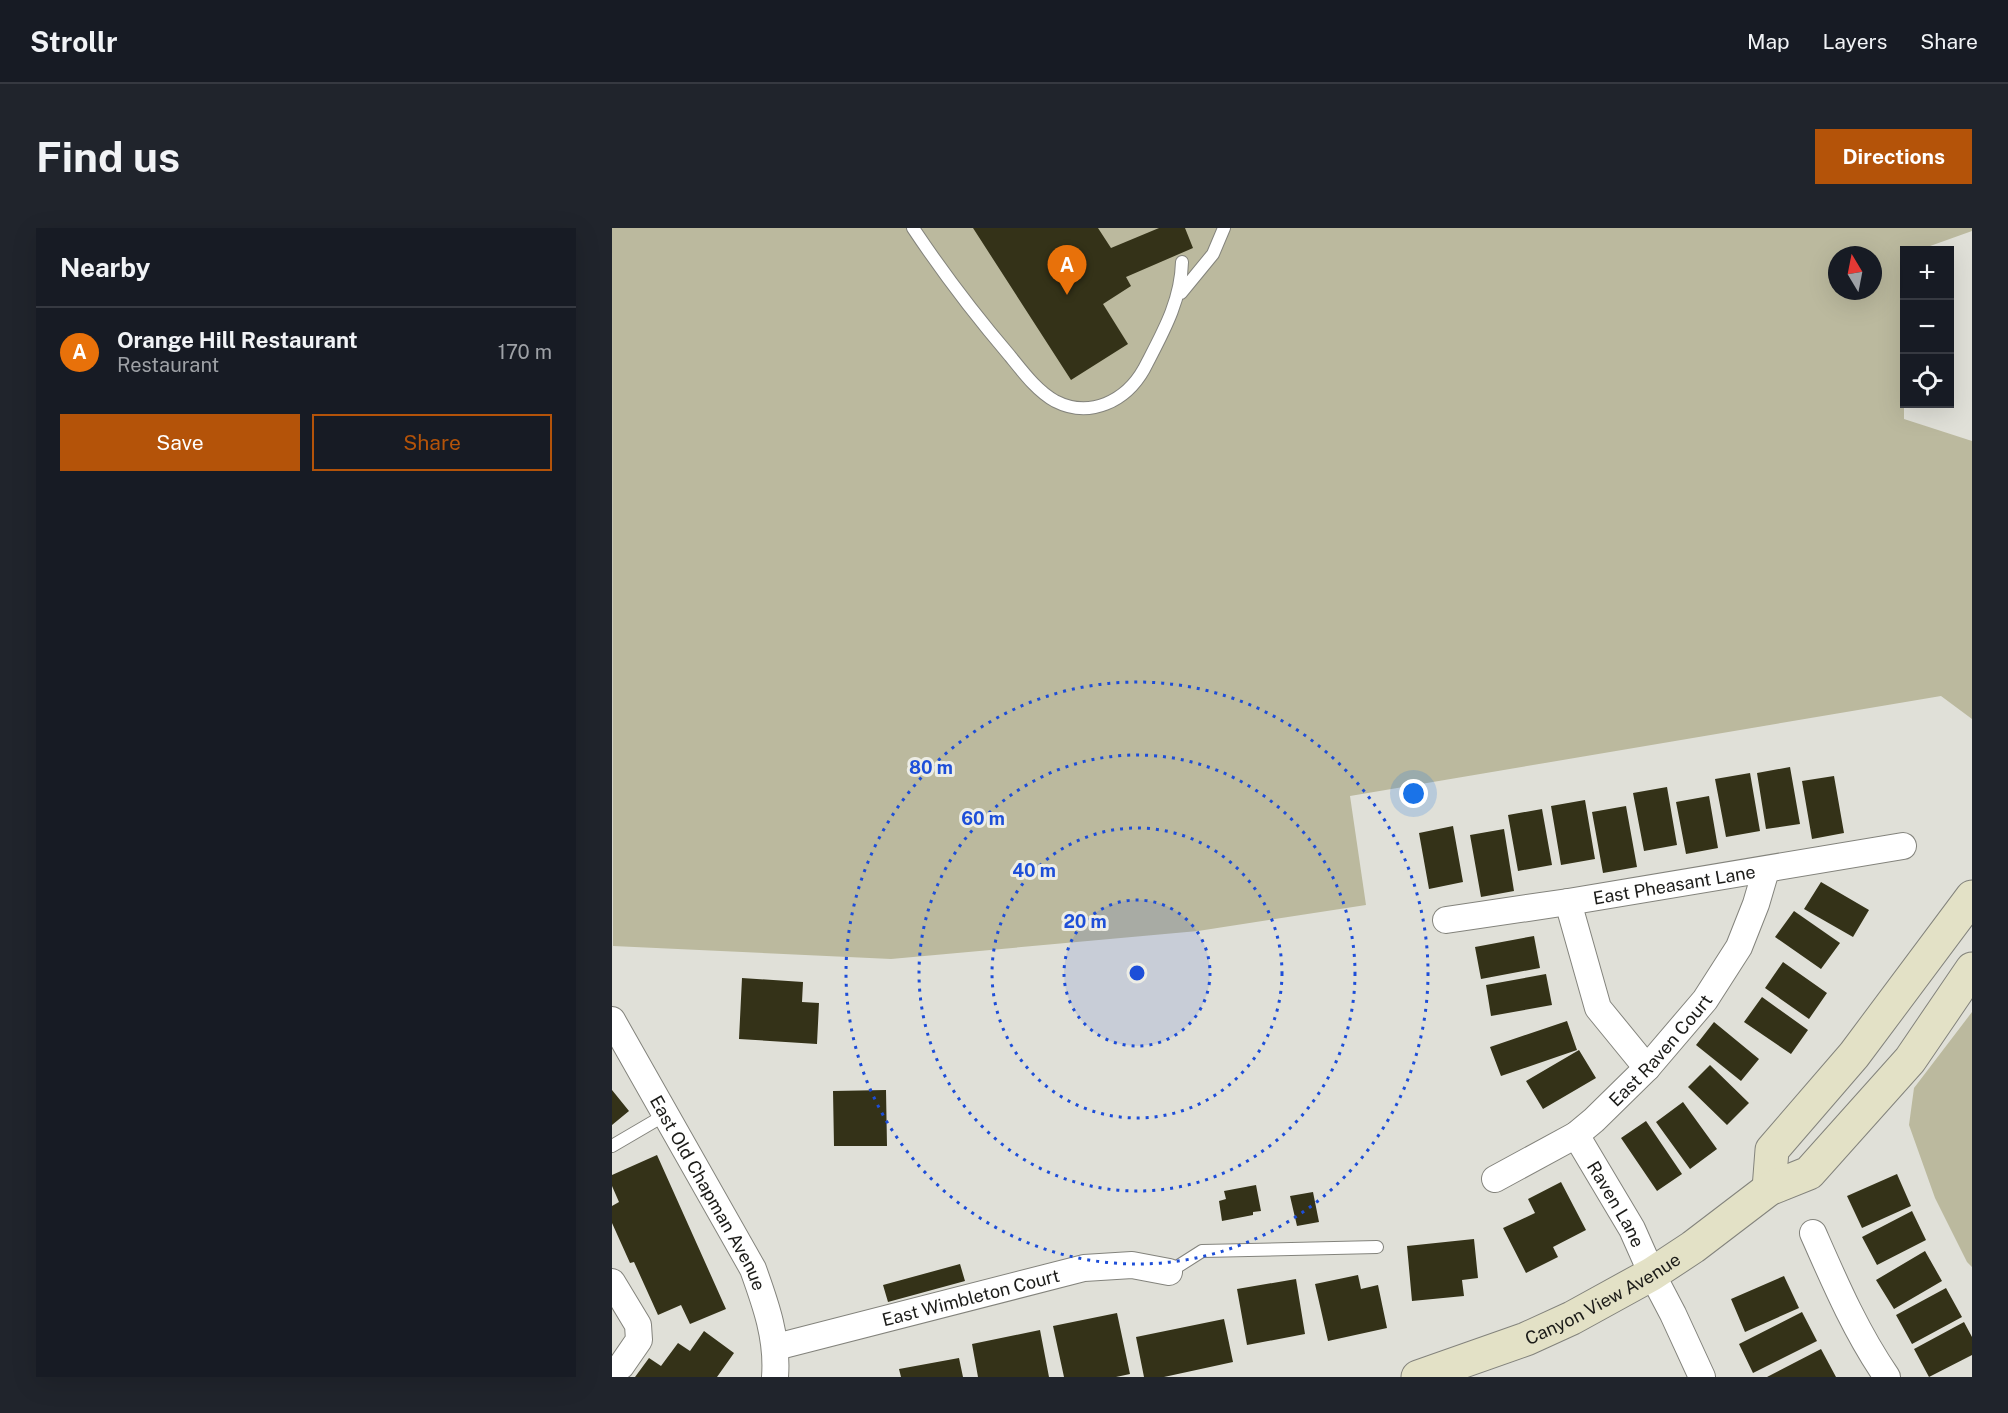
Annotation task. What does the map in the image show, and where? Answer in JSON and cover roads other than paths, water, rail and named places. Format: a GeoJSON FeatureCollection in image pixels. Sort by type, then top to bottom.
{"type":"FeatureCollection","features":[{"type":"Feature","properties":{"kind":"street","name":"East Pheasant Lane"},"geometry":{"type":"LineString","coordinates":[[1446,920],[1903,846]]}},
{"type":"Feature","properties":{"kind":"street","name":"East Raven Court"},"geometry":{"type":"LineString","coordinates":[[1495,1179],[1576,1135],[1647,1068],[1705,1000],[1739,947],[1756,904],[1766,870]]}},
{"type":"Feature","properties":{"kind":"street"},"geometry":{"type":"LineString","coordinates":[[1768,1189],[1773,1150],[1854,1054],[1972,897]]}},
{"type":"Feature","properties":{"kind":"street"},"geometry":{"type":"LineString","coordinates":[[1568,902],[1598,1008],[1647,1068]]}},
{"type":"Feature","properties":{"kind":"street","name":"Canyon View Avenue"},"geometry":{"type":"LineString","coordinates":[[1418,1377],[1526,1339],[1572,1318],[1652,1274],[1693,1247],[1768,1189],[1809,1173],[1910,1060],[1972,969]]}},
{"type":"Feature","properties":{"kind":"street","name":"East Old Chapman Avenue"},"geometry":{"type":"LineString","coordinates":[[612,1020],[753,1269],[766,1305],[776,1347],[775,1377]]}},
{"type":"Feature","properties":{"kind":"street","name":"Raven Lane"},"geometry":{"type":"LineString","coordinates":[[1576,1135],[1632,1229],[1702,1377]]}},
{"type":"Feature","properties":{"kind":"street"},"geometry":{"type":"LineString","coordinates":[[1813,1233],[1847,1311],[1887,1377]]}},
{"type":"Feature","properties":{"kind":"street","name":"East Wimbleton Court"},"geometry":{"type":"LineString","coordinates":[[776,1347],[1084,1268],[1132,1265],[1168,1272]]}},
{"type":"Feature","properties":{"kind":"street"},"geometry":{"type":"LineString","coordinates":[[612,1282],[638,1325],[639,1340],[621,1366],[612,1372]]}},
{"type":"Feature","properties":{"kind":"lane"},"geometry":{"type":"LineString","coordinates":[[913,228],[975,315],[1026,374],[1047,395],[1064,405],[1085,408],[1104,406],[1126,393],[1141,373],[1168,323],[1177,299],[1182,282],[1182,262]]}},
{"type":"Feature","properties":{"kind":"lane"},"geometry":{"type":"LineString","coordinates":[[1177,299],[1213,254],[1224,228]]}},
{"type":"Feature","properties":{"kind":"lane"},"geometry":{"type":"LineString","coordinates":[[612,1146],[665,1115]]}},
{"type":"Feature","properties":{"kind":"lane"},"geometry":{"type":"LineString","coordinates":[[1168,1272],[1202,1251],[1377,1247]]}},
{"type":"Feature","properties":{"kind":"place","name":"Orange Hill Restaurant"},"geometry":{"type":"Point","coordinates":[1067,295]}}]}
